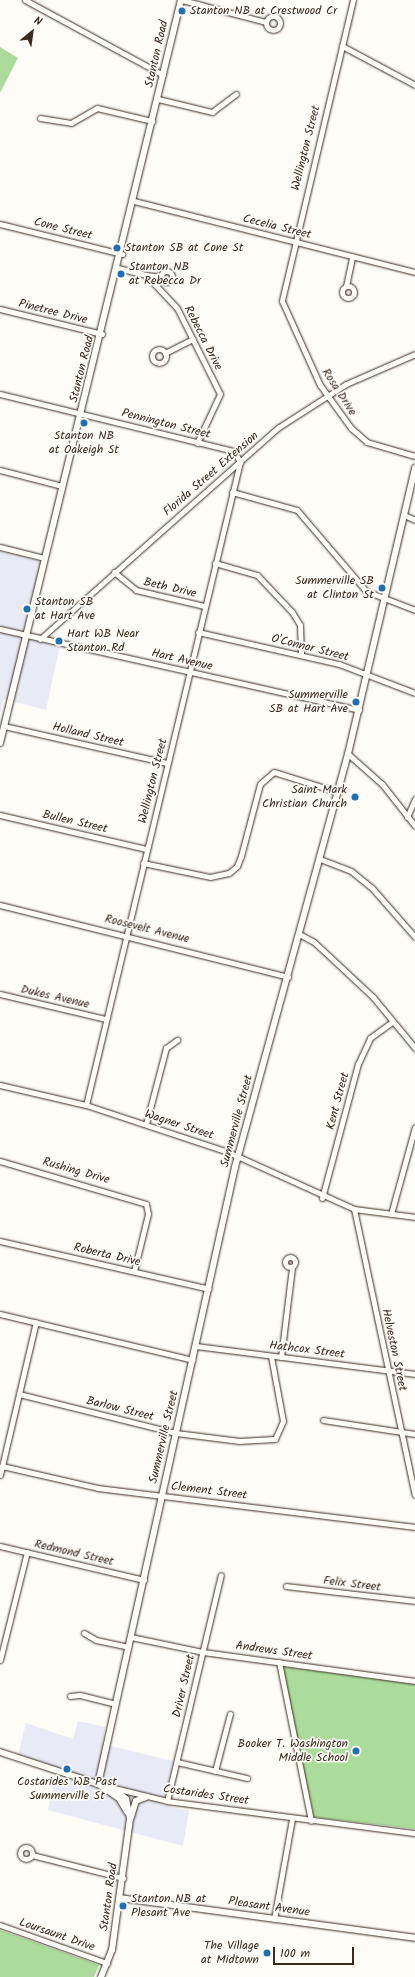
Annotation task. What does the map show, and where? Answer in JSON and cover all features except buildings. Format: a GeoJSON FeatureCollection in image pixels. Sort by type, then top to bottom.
{"type":"FeatureCollection","features":[{"type":"Feature","properties":{"kind":"street"},"geometry":{"type":"LineString","coordinates":[[24,0],[163,75]]}},
{"type":"Feature","properties":{"kind":"street"},"geometry":{"type":"LineString","coordinates":[[181,0],[266,22]]}},
{"type":"Feature","properties":{"kind":"street","name":"Stanton Road"},"geometry":{"type":"LineString","coordinates":[[0,742],[62,486],[82,414],[122,254],[181,0]]}},
{"type":"Feature","properties":{"kind":"street","name":"Wellington Street"},"geometry":{"type":"LineString","coordinates":[[282,301],[294,242],[353,0]]}},
{"type":"Feature","properties":{"kind":"street"},"geometry":{"type":"LineString","coordinates":[[342,46],[415,85]]}},
{"type":"Feature","properties":{"kind":"street"},"geometry":{"type":"LineString","coordinates":[[158,99],[212,112],[236,94]]}},
{"type":"Feature","properties":{"kind":"street"},"geometry":{"type":"LineString","coordinates":[[40,118],[71,123],[97,108],[152,121]]}},
{"type":"Feature","properties":{"kind":"street","name":"Cecelia Street"},"geometry":{"type":"LineString","coordinates":[[134,200],[415,272]]}},
{"type":"Feature","properties":{"kind":"street","name":"Cone Street"},"geometry":{"type":"LineString","coordinates":[[0,224],[122,254]]}},
{"type":"Feature","properties":{"kind":"street"},"geometry":{"type":"LineString","coordinates":[[346,286],[352,257]]}},
{"type":"Feature","properties":{"kind":"street"},"geometry":{"type":"LineString","coordinates":[[118,268],[146,275],[162,277]]}},
{"type":"Feature","properties":{"kind":"street","name":"Rebecca Drive"},"geometry":{"type":"LineString","coordinates":[[146,275],[177,308],[220,394],[197,443]]}},
{"type":"Feature","properties":{"kind":"street","name":"Rosa Drive"},"geometry":{"type":"LineString","coordinates":[[282,301],[328,396],[351,428],[367,442],[415,456]]}},
{"type":"Feature","properties":{"kind":"street","name":"Pinetree Drive"},"geometry":{"type":"LineString","coordinates":[[0,309],[102,334]]}},
{"type":"Feature","properties":{"kind":"street"},"geometry":{"type":"LineString","coordinates":[[165,352],[193,339]]}},
{"type":"Feature","properties":{"kind":"street","name":"Florida Street Extension"},"geometry":{"type":"LineString","coordinates":[[40,639],[279,427],[328,396],[415,354]]}},
{"type":"Feature","properties":{"kind":"street","name":"Pennington Street"},"geometry":{"type":"LineString","coordinates":[[0,394],[234,451],[240,462]]}},
{"type":"Feature","properties":{"kind":"street","name":"Wellington Street"},"geometry":{"type":"LineString","coordinates":[[86,1105],[204,606],[240,462]]}},
{"type":"Feature","properties":{"kind":"street","name":"Summerville Street"},"geometry":{"type":"LineString","coordinates":[[98,1784],[238,1157],[348,754],[415,468]]}},
{"type":"Feature","properties":{"kind":"street"},"geometry":{"type":"LineString","coordinates":[[0,470],[62,486]]}},
{"type":"Feature","properties":{"kind":"street"},"geometry":{"type":"LineString","coordinates":[[232,492],[297,510],[366,591],[415,610]]}},
{"type":"Feature","properties":{"kind":"street"},"geometry":{"type":"LineString","coordinates":[[404,515],[415,520]]}},
{"type":"Feature","properties":{"kind":"street"},"geometry":{"type":"LineString","coordinates":[[0,547],[44,558]]}},
{"type":"Feature","properties":{"kind":"street"},"geometry":{"type":"LineString","coordinates":[[215,563],[250,571],[287,606],[300,625],[301,656]]}},
{"type":"Feature","properties":{"kind":"street","name":"Beth Drive"},"geometry":{"type":"LineString","coordinates":[[114,572],[136,590],[204,606]]}},
{"type":"Feature","properties":{"kind":"street","name":"Hart Avenue"},"geometry":{"type":"LineString","coordinates":[[0,629],[359,710]]}},
{"type":"Feature","properties":{"kind":"street","name":"O'Connor Street"},"geometry":{"type":"LineString","coordinates":[[198,632],[301,656],[367,675],[415,693]]}},
{"type":"Feature","properties":{"kind":"street","name":"Holland Street"},"geometry":{"type":"LineString","coordinates":[[4,726],[167,763]]}},
{"type":"Feature","properties":{"kind":"street"},"geometry":{"type":"LineString","coordinates":[[348,754],[382,784],[415,826]]}},
{"type":"Feature","properties":{"kind":"street"},"geometry":{"type":"LineString","coordinates":[[143,863],[210,877],[229,874],[239,861],[260,784],[274,772],[338,792]]}},
{"type":"Feature","properties":{"kind":"street"},"geometry":{"type":"LineString","coordinates":[[408,817],[415,799]]}},
{"type":"Feature","properties":{"kind":"street","name":"Bullen Street"},"geometry":{"type":"LineString","coordinates":[[0,815],[146,849]]}},
{"type":"Feature","properties":{"kind":"street"},"geometry":{"type":"LineString","coordinates":[[320,859],[351,871],[415,938]]}},
{"type":"Feature","properties":{"kind":"street","name":"Roosevelt Avenue"},"geometry":{"type":"LineString","coordinates":[[0,905],[127,934],[288,977]]}},
{"type":"Feature","properties":{"kind":"street"},"geometry":{"type":"LineString","coordinates":[[299,934],[314,942],[373,997],[392,1022],[415,1048]]}},
{"type":"Feature","properties":{"kind":"street","name":"Dukes Avenue"},"geometry":{"type":"LineString","coordinates":[[0,994],[106,1019]]}},
{"type":"Feature","properties":{"kind":"street","name":"Kent Street"},"geometry":{"type":"LineString","coordinates":[[322,1198],[358,1064],[370,1038],[392,1022]]}},
{"type":"Feature","properties":{"kind":"street"},"geometry":{"type":"LineString","coordinates":[[146,1124],[166,1048],[177,1040]]}},
{"type":"Feature","properties":{"kind":"street","name":"Wagner Street"},"geometry":{"type":"LineString","coordinates":[[0,1085],[86,1105],[146,1124],[238,1157],[322,1198],[354,1209],[415,1217]]}},
{"type":"Feature","properties":{"kind":"street"},"geometry":{"type":"LineString","coordinates":[[391,1214],[415,1127]]}},
{"type":"Feature","properties":{"kind":"street","name":"Rushing Drive"},"geometry":{"type":"LineString","coordinates":[[0,1161],[146,1204],[148,1214],[134,1271]]}},
{"type":"Feature","properties":{"kind":"street","name":"Helveston Street"},"geometry":{"type":"LineString","coordinates":[[354,1209],[415,1494]]}},
{"type":"Feature","properties":{"kind":"street","name":"Roberta Drive"},"geometry":{"type":"LineString","coordinates":[[0,1241],[209,1289]]}},
{"type":"Feature","properties":{"kind":"street"},"geometry":{"type":"LineString","coordinates":[[281,1357],[292,1267]]}},
{"type":"Feature","properties":{"kind":"street"},"geometry":{"type":"LineString","coordinates":[[0,1314],[193,1360]]}},
{"type":"Feature","properties":{"kind":"street"},"geometry":{"type":"LineString","coordinates":[[0,1475],[36,1322]]}},
{"type":"Feature","properties":{"kind":"street","name":"Hathcox Street"},"geometry":{"type":"LineString","coordinates":[[196,1346],[415,1374]]}},
{"type":"Feature","properties":{"kind":"street","name":"Barlow Street"},"geometry":{"type":"LineString","coordinates":[[19,1394],[176,1433],[239,1441],[275,1439],[283,1421],[271,1356]]}},
{"type":"Feature","properties":{"kind":"street"},"geometry":{"type":"LineString","coordinates":[[323,1420],[401,1430],[415,1434]]}},
{"type":"Feature","properties":{"kind":"street","name":"Clement Street"},"geometry":{"type":"LineString","coordinates":[[2,1466],[98,1488],[415,1527]]}},
{"type":"Feature","properties":{"kind":"street","name":"Redmond Street"},"geometry":{"type":"LineString","coordinates":[[0,1546],[144,1580]]}},
{"type":"Feature","properties":{"kind":"street"},"geometry":{"type":"LineString","coordinates":[[0,1660],[27,1552]]}},
{"type":"Feature","properties":{"kind":"street","name":"Driver Street"},"geometry":{"type":"LineString","coordinates":[[167,1801],[221,1575]]}},
{"type":"Feature","properties":{"kind":"street","name":"Felix Street"},"geometry":{"type":"LineString","coordinates":[[286,1586],[415,1601]]}},
{"type":"Feature","properties":{"kind":"street"},"geometry":{"type":"LineString","coordinates":[[84,1633],[96,1640],[128,1647]]}},
{"type":"Feature","properties":{"kind":"street","name":"Andrews Street"},"geometry":{"type":"LineString","coordinates":[[131,1637],[203,1652],[415,1681]]}},
{"type":"Feature","properties":{"kind":"street"},"geometry":{"type":"LineString","coordinates":[[279,1662],[310,1821]]}},
{"type":"Feature","properties":{"kind":"street"},"geometry":{"type":"LineString","coordinates":[[70,1696],[80,1695],[115,1704]]}},
{"type":"Feature","properties":{"kind":"street"},"geometry":{"type":"LineString","coordinates":[[215,1771],[230,1714]]}},
{"type":"Feature","properties":{"kind":"street","name":"Costarides Street"},"geometry":{"type":"LineString","coordinates":[[0,1752],[98,1784],[111,1786],[146,1797],[310,1821],[415,1833]]}},
{"type":"Feature","properties":{"kind":"street"},"geometry":{"type":"LineString","coordinates":[[177,1762],[247,1778]]}},
{"type":"Feature","properties":{"kind":"street"},"geometry":{"type":"LineString","coordinates":[[98,1784],[119,1798],[130,1819]]}},
{"type":"Feature","properties":{"kind":"street","name":"Stanton Road"},"geometry":{"type":"LineString","coordinates":[[111,1786],[126,1799],[130,1819]]}},
{"type":"Feature","properties":{"kind":"street","name":"Stanton Road"},"geometry":{"type":"LineString","coordinates":[[101,1977],[107,1963],[120,1898],[130,1819],[136,1801],[146,1797]]}},
{"type":"Feature","properties":{"kind":"street"},"geometry":{"type":"LineString","coordinates":[[274,1919],[292,1818]]}},
{"type":"Feature","properties":{"kind":"street"},"geometry":{"type":"LineString","coordinates":[[32,1855],[123,1878]]}},
{"type":"Feature","properties":{"kind":"street","name":"Pleasant Avenue"},"geometry":{"type":"LineString","coordinates":[[120,1898],[415,1938]]}},
{"type":"Feature","properties":{"kind":"street","name":"Loursaunt Drive"},"geometry":{"type":"LineString","coordinates":[[0,1925],[107,1963]]}},
{"type":"Feature","properties":{"kind":"shaded area"},"geometry":{"type":"Polygon","coordinates":[[[0,551],[41,561],[25,631],[61,640],[46,710],[4,699],[0,713],[0,551]]]}},
{"type":"Feature","properties":{"kind":"shaded area"},"geometry":{"type":"Polygon","coordinates":[[[78,1721],[105,1727],[102,1744],[173,1761],[162,1805],[189,1811],[183,1846],[48,1810],[58,1768],[18,1755],[26,1723],[73,1739],[78,1721]]]}},
{"type":"Feature","properties":{"kind":"green space"},"geometry":{"type":"Polygon","coordinates":[[[0,47],[18,58],[0,93],[0,47]]]}},
{"type":"Feature","properties":{"kind":"green space","name":"Booker T. Washington Middle School"},"geometry":{"type":"Polygon","coordinates":[[[285,1667],[415,1684],[415,1829],[314,1817],[282,1670],[285,1667]]]}},
{"type":"Feature","properties":{"kind":"green space"},"geometry":{"type":"Polygon","coordinates":[[[0,1930],[99,1965],[94,1977],[0,1977],[0,1930]]]}},
{"type":"Feature","properties":{"kind":"place","name":"Stanton NB at Crestwood Cr"},"geometry":{"type":"Point","coordinates":[182,11]}},
{"type":"Feature","properties":{"kind":"place","name":"Stanton SB at Cone St"},"geometry":{"type":"Point","coordinates":[117,248]}},
{"type":"Feature","properties":{"kind":"place","name":"Stanton NB at Rebecca Dr"},"geometry":{"type":"Point","coordinates":[121,274]}},
{"type":"Feature","properties":{"kind":"place","name":"Stanton NB at Oakeigh St"},"geometry":{"type":"Point","coordinates":[84,423]}},
{"type":"Feature","properties":{"kind":"place","name":"Summerville SB at Clinton St"},"geometry":{"type":"Point","coordinates":[382,588]}},
{"type":"Feature","properties":{"kind":"place","name":"Stanton SB at Hart Ave"},"geometry":{"type":"Point","coordinates":[27,609]}},
{"type":"Feature","properties":{"kind":"place","name":"Hart WB Near Stanton Rd"},"geometry":{"type":"Point","coordinates":[59,641]}},
{"type":"Feature","properties":{"kind":"place","name":"Summerville SB at Hart Ave"},"geometry":{"type":"Point","coordinates":[356,702]}},
{"type":"Feature","properties":{"kind":"place","name":"Saint Mark Christian Church"},"geometry":{"type":"Point","coordinates":[355,797]}},
{"type":"Feature","properties":{"kind":"place","name":"Booker T. Washington Middle School"},"geometry":{"type":"Point","coordinates":[356,1751]}},
{"type":"Feature","properties":{"kind":"place","name":"Costarides WB Past Summerville St"},"geometry":{"type":"Point","coordinates":[67,1769]}},
{"type":"Feature","properties":{"kind":"place","name":"Stanton NB at Plesant Ave"},"geometry":{"type":"Point","coordinates":[123,1906]}},
{"type":"Feature","properties":{"kind":"place","name":"The Village at Midtown"},"geometry":{"type":"Point","coordinates":[267,1953]}}]}
